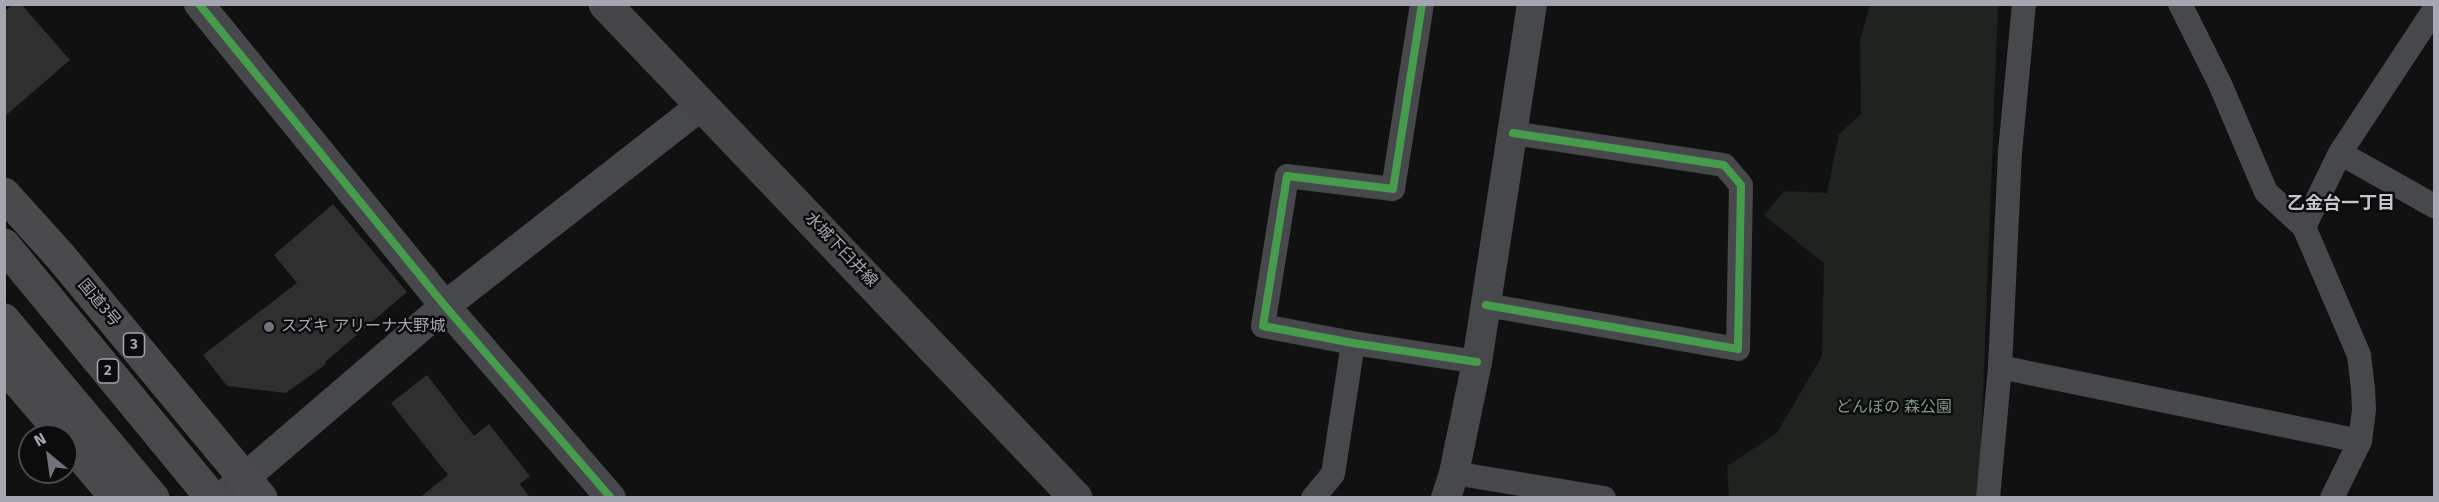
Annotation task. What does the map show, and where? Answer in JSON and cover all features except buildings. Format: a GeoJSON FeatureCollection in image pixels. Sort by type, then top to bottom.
{"type":"FeatureCollection","features":[{"type":"Feature","properties":{"kind":"highway","name":"国道3号"},"geometry":{"type":"LineString","coordinates":[[4,194],[67,265],[242,491]]}},
{"type":"Feature","properties":{"kind":"highway","name":"2"},"geometry":{"type":"LineString","coordinates":[[4,245],[212,498]]}},
{"type":"Feature","properties":{"kind":"highway"},"geometry":{"type":"LineString","coordinates":[[4,320],[153,498]]}},
{"type":"Feature","properties":{"kind":"highway"},"geometry":{"type":"LineString","coordinates":[[4,364],[54,424]]}},
{"type":"Feature","properties":{"kind":"highway"},"geometry":{"type":"LineString","coordinates":[[78,452],[117,498]]}},
{"type":"Feature","properties":{"kind":"main road","name":"水城下臼井線"},"geometry":{"type":"LineString","coordinates":[[605,4],[1076,498]]}},
{"type":"Feature","properties":{"kind":"street"},"geometry":{"type":"LineString","coordinates":[[199,4],[445,306],[611,498]]}},
{"type":"Feature","properties":{"kind":"street"},"geometry":{"type":"LineString","coordinates":[[1422,4],[1393,189],[1287,176],[1263,326],[1353,344],[1477,362]]}},
{"type":"Feature","properties":{"kind":"street"},"geometry":{"type":"LineString","coordinates":[[1532,4],[1477,362],[1450,485],[1604,498]]}},
{"type":"Feature","properties":{"kind":"street"},"geometry":{"type":"LineString","coordinates":[[1988,498],[2000,367],[2010,152],[2024,4]]}},
{"type":"Feature","properties":{"kind":"street"},"geometry":{"type":"LineString","coordinates":[[2180,4],[2220,84],[2266,192],[2304,227],[2359,355],[2364,410],[2360,441],[2332,498]]}},
{"type":"Feature","properties":{"kind":"street"},"geometry":{"type":"LineString","coordinates":[[2304,227],[2340,153],[2434,10]]}},
{"type":"Feature","properties":{"kind":"street"},"geometry":{"type":"LineString","coordinates":[[242,491],[445,306],[702,105]]}},
{"type":"Feature","properties":{"kind":"street"},"geometry":{"type":"LineString","coordinates":[[1486,305],[1738,349],[1741,185],[1724,165],[1513,133]]}},
{"type":"Feature","properties":{"kind":"street"},"geometry":{"type":"LineString","coordinates":[[2340,153],[2434,206]]}},
{"type":"Feature","properties":{"kind":"street"},"geometry":{"type":"LineString","coordinates":[[1313,498],[1333,474],[1353,344]]}},
{"type":"Feature","properties":{"kind":"street"},"geometry":{"type":"LineString","coordinates":[[2000,367],[2360,441]]}},
{"type":"Feature","properties":{"kind":"green space","name":"どんぽの 森公園"},"geometry":{"type":"Polygon","coordinates":[[[1870,5],[1998,5],[1979,497],[1729,497],[1727,466],[1777,433],[1822,356],[1824,263],[1764,215],[1784,191],[1827,193],[1839,134],[1861,114],[1860,40],[1870,5]]]}},
{"type":"Feature","properties":{"kind":"cycle path"},"geometry":{"type":"LineString","coordinates":[[199,4],[445,306],[611,498]]}},
{"type":"Feature","properties":{"kind":"cycle path"},"geometry":{"type":"LineString","coordinates":[[1422,4],[1393,189],[1287,176],[1263,326],[1353,343],[1477,362]]}},
{"type":"Feature","properties":{"kind":"cycle path"},"geometry":{"type":"LineString","coordinates":[[1486,305],[1738,349],[1741,185],[1724,165],[1513,133]]}},
{"type":"Feature","properties":{"kind":"place","name":"スズキ アリーナ大野城"},"geometry":{"type":"Point","coordinates":[269,327]}},
{"type":"Feature","properties":{"kind":"district","name":"乙金台一丁目"},"geometry":{"type":"Point","coordinates":[2341,204]}}]}
